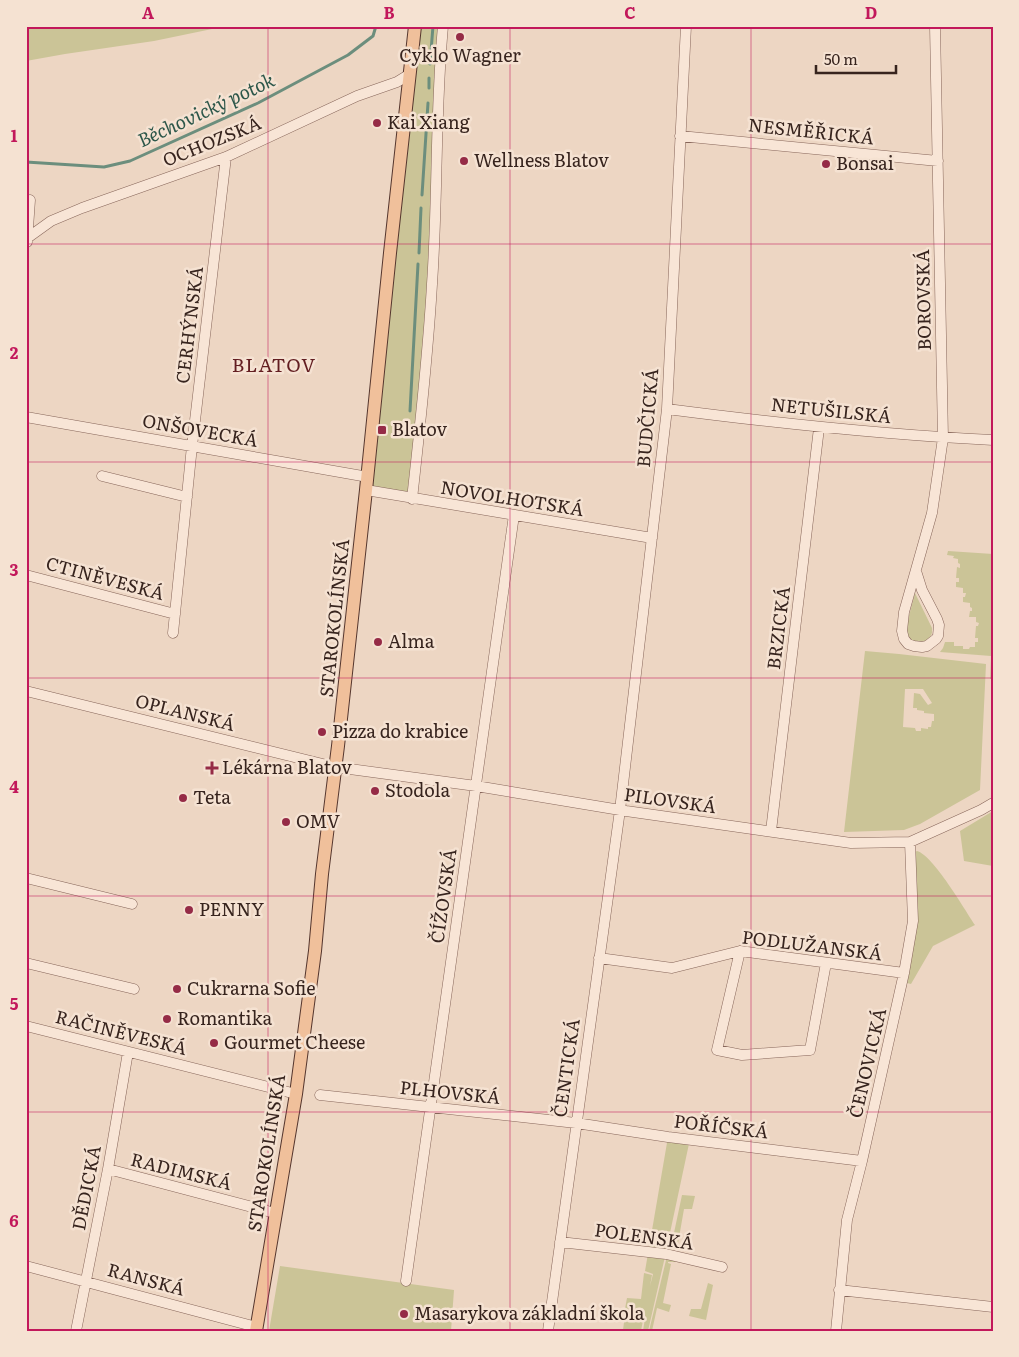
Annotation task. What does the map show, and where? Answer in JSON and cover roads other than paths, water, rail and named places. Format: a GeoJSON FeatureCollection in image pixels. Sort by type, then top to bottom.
{"type":"FeatureCollection","features":[{"type":"Feature","properties":{"kind":"main road","name":"STAROKOLÍNSKÁ"},"geometry":{"type":"LineString","coordinates":[[256,1329],[296,1094],[315,951],[322,874],[336,767],[368,477],[415,26]]}},
{"type":"Feature","properties":{"kind":"street"},"geometry":{"type":"LineString","coordinates":[[412,499],[422,418],[432,282],[438,101],[444,26]]}},
{"type":"Feature","properties":{"kind":"street","name":"BUDČICKÁ"},"geometry":{"type":"LineString","coordinates":[[620,810],[667,409],[686,26]]}},
{"type":"Feature","properties":{"kind":"street","name":"BOROVSKÁ"},"geometry":{"type":"LineString","coordinates":[[916,571],[922,590],[939,625],[936,639],[927,646],[922,647],[908,644],[904,639],[902,631],[904,612],[932,513],[943,438],[935,26]]}},
{"type":"Feature","properties":{"kind":"street","name":"OCHOZSKÁ"},"geometry":{"type":"LineString","coordinates":[[26,239],[50,221],[226,157],[357,96],[397,82],[410,74]]}},
{"type":"Feature","properties":{"kind":"street","name":"NESMĚŘICKÁ"},"geometry":{"type":"LineString","coordinates":[[680,136],[938,161]]}},
{"type":"Feature","properties":{"kind":"street","name":"CERHÝNSKÁ"},"geometry":{"type":"LineString","coordinates":[[174,633],[192,446],[226,157]]}},
{"type":"Feature","properties":{"kind":"street"},"geometry":{"type":"LineString","coordinates":[[26,246],[30,200]]}},
{"type":"Feature","properties":{"kind":"street","name":"NETUŠILSKÁ"},"geometry":{"type":"LineString","coordinates":[[667,409],[819,428],[993,440]]}},
{"type":"Feature","properties":{"kind":"street","name":"ONŠOVECKÁ"},"geometry":{"type":"LineString","coordinates":[[26,417],[368,477]]}},
{"type":"Feature","properties":{"kind":"street","name":"BRZICKÁ"},"geometry":{"type":"LineString","coordinates":[[771,831],[819,428]]}},
{"type":"Feature","properties":{"kind":"street"},"geometry":{"type":"LineString","coordinates":[[102,476],[188,497]]}},
{"type":"Feature","properties":{"kind":"street","name":"NOVOLHOTSKÁ"},"geometry":{"type":"LineString","coordinates":[[366,490],[652,538]]}},
{"type":"Feature","properties":{"kind":"street","name":"ČÍŽOVSKÁ"},"geometry":{"type":"LineString","coordinates":[[406,1281],[514,516]]}},
{"type":"Feature","properties":{"kind":"street","name":"CTINĚVESKÁ"},"geometry":{"type":"LineString","coordinates":[[26,575],[175,614]]}},
{"type":"Feature","properties":{"kind":"street","name":"OPLANSKÁ"},"geometry":{"type":"LineString","coordinates":[[26,692],[336,767]]}},
{"type":"Feature","properties":{"kind":"street","name":"PILOVSKÁ"},"geometry":{"type":"LineString","coordinates":[[336,767],[476,786],[620,810],[851,843],[910,842],[993,803]]}},
{"type":"Feature","properties":{"kind":"street","name":"ČENTICKÁ"},"geometry":{"type":"LineString","coordinates":[[548,1331],[620,810]]}},
{"type":"Feature","properties":{"kind":"street","name":"ČENOVICKÁ"},"geometry":{"type":"LineString","coordinates":[[836,1331],[847,1220],[904,973],[913,921],[910,842]]}},
{"type":"Feature","properties":{"kind":"street"},"geometry":{"type":"LineString","coordinates":[[26,878],[132,904]]}},
{"type":"Feature","properties":{"kind":"street"},"geometry":{"type":"LineString","coordinates":[[740,951],[717,1050],[742,1055],[810,1050],[826,964]]}},
{"type":"Feature","properties":{"kind":"street","name":"PODLUŽANSKÁ"},"geometry":{"type":"LineString","coordinates":[[599,958],[672,968],[740,951],[904,973]]}},
{"type":"Feature","properties":{"kind":"street"},"geometry":{"type":"LineString","coordinates":[[26,963],[134,989]]}},
{"type":"Feature","properties":{"kind":"street","name":"RAČINĚVESKÁ"},"geometry":{"type":"LineString","coordinates":[[26,1026],[296,1094]]}},
{"type":"Feature","properties":{"kind":"street","name":"DĚDICKÁ"},"geometry":{"type":"LineString","coordinates":[[76,1331],[108,1170],[128,1052]]}},
{"type":"Feature","properties":{"kind":"street","name":"PLHOVSKÁ"},"geometry":{"type":"LineString","coordinates":[[320,1095],[576,1123]]}},
{"type":"Feature","properties":{"kind":"street","name":"POŘÍČSKÁ"},"geometry":{"type":"LineString","coordinates":[[576,1123],[668,1137],[862,1161]]}},
{"type":"Feature","properties":{"kind":"street","name":"RADIMSKÁ"},"geometry":{"type":"LineString","coordinates":[[108,1170],[275,1213]]}},
{"type":"Feature","properties":{"kind":"street","name":"POLENSKÁ"},"geometry":{"type":"LineString","coordinates":[[560,1242],[666,1254],[722,1267]]}},
{"type":"Feature","properties":{"kind":"street","name":"RANSKÁ"},"geometry":{"type":"LineString","coordinates":[[26,1266],[256,1329]]}},
{"type":"Feature","properties":{"kind":"street"},"geometry":{"type":"LineString","coordinates":[[840,1290],[993,1306]]}},
{"type":"Feature","properties":{"kind":"waterway","name":"Běchovický potok"},"geometry":{"type":"LineString","coordinates":[[26,162],[104,167],[130,161],[258,103],[348,55],[373,36],[376,26]]}},
{"type":"Feature","properties":{"kind":"waterway"},"geometry":{"type":"LineString","coordinates":[[430,64],[433,26]]}},
{"type":"Feature","properties":{"kind":"waterway"},"geometry":{"type":"LineString","coordinates":[[429,78],[429,88]]}},
{"type":"Feature","properties":{"kind":"waterway"},"geometry":{"type":"LineString","coordinates":[[422,195],[428,103]]}},
{"type":"Feature","properties":{"kind":"waterway"},"geometry":{"type":"LineString","coordinates":[[419,253],[421,208]]}},
{"type":"Feature","properties":{"kind":"waterway"},"geometry":{"type":"LineString","coordinates":[[410,411],[418,264]]}},
{"type":"Feature","properties":{"kind":"place","name":"Cyklo Wagner"},"geometry":{"type":"Point","coordinates":[460,37]}},
{"type":"Feature","properties":{"kind":"place","name":"Kai Xiang"},"geometry":{"type":"Point","coordinates":[377,123]}},
{"type":"Feature","properties":{"kind":"place","name":"Wellness Blatov"},"geometry":{"type":"Point","coordinates":[464,161]}},
{"type":"Feature","properties":{"kind":"place","name":"Bonsai"},"geometry":{"type":"Point","coordinates":[826,164]}},
{"type":"Feature","properties":{"kind":"place","name":"Blatov"},"geometry":{"type":"Point","coordinates":[382,430]}},
{"type":"Feature","properties":{"kind":"place","name":"Alma"},"geometry":{"type":"Point","coordinates":[378,642]}},
{"type":"Feature","properties":{"kind":"place","name":"Pizza do krabice"},"geometry":{"type":"Point","coordinates":[322,732]}},
{"type":"Feature","properties":{"kind":"place","name":"Lékárna Blatov"},"geometry":{"type":"Point","coordinates":[212,768]}},
{"type":"Feature","properties":{"kind":"place","name":"Stodola"},"geometry":{"type":"Point","coordinates":[375,791]}},
{"type":"Feature","properties":{"kind":"place","name":"Teta"},"geometry":{"type":"Point","coordinates":[183,798]}},
{"type":"Feature","properties":{"kind":"place","name":"OMV"},"geometry":{"type":"Point","coordinates":[286,822]}},
{"type":"Feature","properties":{"kind":"place","name":"PENNY"},"geometry":{"type":"Point","coordinates":[189,910]}},
{"type":"Feature","properties":{"kind":"place","name":"Cukrarna Sofie"},"geometry":{"type":"Point","coordinates":[177,989]}},
{"type":"Feature","properties":{"kind":"place","name":"Romantika"},"geometry":{"type":"Point","coordinates":[167,1019]}},
{"type":"Feature","properties":{"kind":"place","name":"Gourmet Cheese"},"geometry":{"type":"Point","coordinates":[214,1043]}},
{"type":"Feature","properties":{"kind":"place","name":"Masarykova základní škola"},"geometry":{"type":"Point","coordinates":[404,1314]}},
{"type":"Feature","properties":{"kind":"district","name":"BLATOV"},"geometry":{"type":"Point","coordinates":[274,365]}}]}
